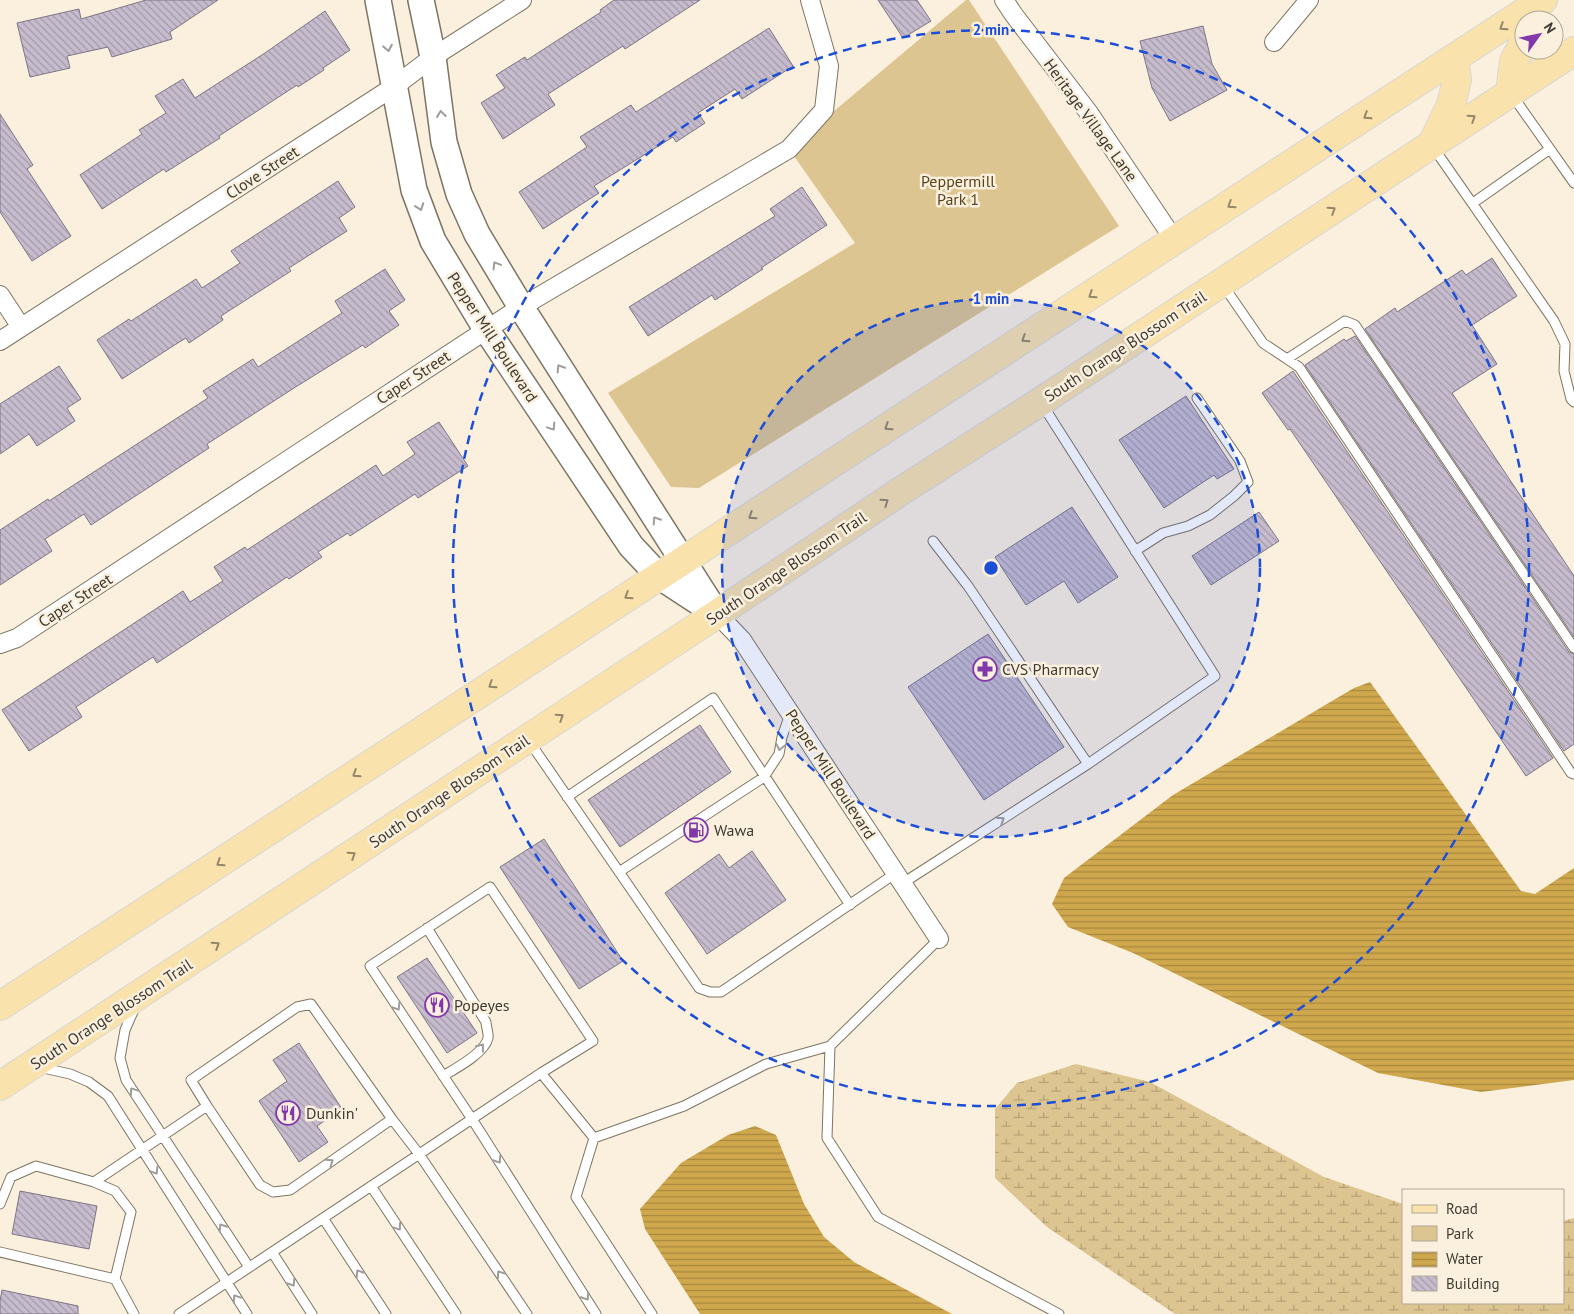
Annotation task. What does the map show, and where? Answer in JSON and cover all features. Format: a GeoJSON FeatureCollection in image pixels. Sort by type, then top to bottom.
{"type":"FeatureCollection","features":[{"type":"Feature","properties":{"kind":"main road"},"geometry":{"type":"LineString","coordinates":[[0,1006],[1543,0]]}},
{"type":"Feature","properties":{"kind":"main road"},"geometry":{"type":"LineString","coordinates":[[1552,10],[1562,0]]}},
{"type":"Feature","properties":{"kind":"main road","name":"South Orange Blossom Trail"},"geometry":{"type":"LineString","coordinates":[[0,1086],[901,491],[1040,402],[1574,51]]}},
{"type":"Feature","properties":{"kind":"main road"},"geometry":{"type":"LineString","coordinates":[[1431,145],[1451,105],[1457,80],[1454,58]]}},
{"type":"Feature","properties":{"kind":"main road"},"geometry":{"type":"LineString","coordinates":[[1510,93],[1515,60]]}},
{"type":"Feature","properties":{"kind":"street","name":"Pepper Mill Boulevard"},"geometry":{"type":"LineString","coordinates":[[378,0],[414,190],[432,241],[486,329],[632,546],[660,576],[717,614],[742,640],[939,939]]}},
{"type":"Feature","properties":{"kind":"street","name":"Pepper Mill Boulevard"},"geometry":{"type":"LineString","coordinates":[[421,0],[433,57],[444,142],[459,194],[477,234],[521,307],[717,614]]}},
{"type":"Feature","properties":{"kind":"street","name":"Clove Street"},"geometry":{"type":"LineString","coordinates":[[0,341],[395,86],[433,57],[522,0]]}},
{"type":"Feature","properties":{"kind":"street","name":"Caper Street"},"geometry":{"type":"LineString","coordinates":[[0,644],[17,638],[521,307],[789,149],[824,110],[829,66],[810,0]]}},
{"type":"Feature","properties":{"kind":"street","name":"Heritage Village Lane"},"geometry":{"type":"LineString","coordinates":[[1004,0],[1089,113],[1175,241]]}},
{"type":"Feature","properties":{"kind":"street"},"geometry":{"type":"LineString","coordinates":[[1274,42],[1309,0]]}},
{"type":"Feature","properties":{"kind":"street"},"geometry":{"type":"LineString","coordinates":[[0,295],[21,327]]}},
{"type":"Feature","properties":{"kind":"lane"},"geometry":{"type":"LineString","coordinates":[[1510,93],[1574,183]]}},
{"type":"Feature","properties":{"kind":"lane"},"geometry":{"type":"LineString","coordinates":[[1431,145],[1554,321],[1565,344],[1564,371],[1571,399],[1574,402]]}},
{"type":"Feature","properties":{"kind":"lane"},"geometry":{"type":"LineString","coordinates":[[1472,203],[1550,149]]}},
{"type":"Feature","properties":{"kind":"lane"},"geometry":{"type":"LineString","coordinates":[[1221,283],[1262,343],[1300,367],[1571,773],[1574,774]]}},
{"type":"Feature","properties":{"kind":"lane"},"geometry":{"type":"LineString","coordinates":[[1287,359],[1344,321],[1355,325],[1574,648]]}},
{"type":"Feature","properties":{"kind":"lane"},"geometry":{"type":"LineString","coordinates":[[1135,551],[1163,533],[1188,526],[1210,515],[1248,482],[1240,461],[1197,398]]}},
{"type":"Feature","properties":{"kind":"lane"},"geometry":{"type":"LineString","coordinates":[[528,739],[698,988],[710,992],[721,992],[850,905],[960,847],[1088,764],[1215,676],[1040,402]]}},
{"type":"Feature","properties":{"kind":"lane"},"geometry":{"type":"LineString","coordinates":[[932,541],[968,586],[1088,764]]}},
{"type":"Feature","properties":{"kind":"lane"},"geometry":{"type":"LineString","coordinates":[[567,797],[713,698],[850,905]]}},
{"type":"Feature","properties":{"kind":"lane"},"geometry":{"type":"LineString","coordinates":[[618,872],[764,777],[779,754],[782,737],[790,714]]}},
{"type":"Feature","properties":{"kind":"lane"},"geometry":{"type":"LineString","coordinates":[[178,1314],[249,1268],[272,1252],[420,1154],[472,1119],[541,1073],[593,1041],[490,888],[370,966],[472,1119],[596,1314]]}},
{"type":"Feature","properties":{"kind":"lane"},"geometry":{"type":"LineString","coordinates":[[426,928],[486,1022],[488,1038],[480,1051],[443,1076]]}},
{"type":"Feature","properties":{"kind":"lane"},"geometry":{"type":"LineString","coordinates":[[594,1138],[684,1106],[766,1064],[830,1046],[939,939]]}},
{"type":"Feature","properties":{"kind":"lane"},"geometry":{"type":"LineString","coordinates":[[140,995],[125,1030],[120,1058],[126,1080],[249,1268]]}},
{"type":"Feature","properties":{"kind":"lane"},"geometry":{"type":"LineString","coordinates":[[392,1119],[290,1190],[273,1192],[260,1185],[191,1080],[297,1007],[311,1004],[392,1119],[420,1154],[527,1314]]}},
{"type":"Feature","properties":{"kind":"lane"},"geometry":{"type":"LineString","coordinates":[[830,1046],[828,1138],[878,1217],[1059,1314]]}},
{"type":"Feature","properties":{"kind":"lane"},"geometry":{"type":"LineString","coordinates":[[32,1066],[70,1074],[90,1082],[108,1096],[247,1314]]}},
{"type":"Feature","properties":{"kind":"lane"},"geometry":{"type":"LineString","coordinates":[[541,1073],[594,1138]]}},
{"type":"Feature","properties":{"kind":"lane"},"geometry":{"type":"LineString","coordinates":[[94,1182],[207,1106]]}},
{"type":"Feature","properties":{"kind":"lane"},"geometry":{"type":"LineString","coordinates":[[594,1138],[576,1196],[652,1314]]}},
{"type":"Feature","properties":{"kind":"lane"},"geometry":{"type":"LineString","coordinates":[[0,1204],[11,1177],[36,1166],[94,1182],[115,1191],[131,1212],[115,1279],[134,1314]]}},
{"type":"Feature","properties":{"kind":"lane"},"geometry":{"type":"LineString","coordinates":[[371,1186],[456,1314]]}},
{"type":"Feature","properties":{"kind":"lane"},"geometry":{"type":"LineString","coordinates":[[323,1218],[386,1314]]}},
{"type":"Feature","properties":{"kind":"lane"},"geometry":{"type":"LineString","coordinates":[[0,1252],[115,1279]]}},
{"type":"Feature","properties":{"kind":"lane"},"geometry":{"type":"LineString","coordinates":[[272,1252],[312,1314]]}},
{"type":"Feature","properties":{"kind":"green space","name":"Peppermill Park 1"},"geometry":{"type":"Polygon","coordinates":[[[966,0],[969,0],[1119,226],[699,488],[671,487],[608,393],[855,243],[789,149],[966,0]]]}},
{"type":"Feature","properties":{"kind":"green space"},"geometry":{"type":"Polygon","coordinates":[[[1076,1064],[1150,1082],[1324,1177],[1402,1204],[1402,1304],[1564,1304],[1564,1221],[1574,1218],[1574,1314],[1175,1314],[1047,1227],[995,1178],[995,1109],[1017,1083],[1076,1064]]]}},
{"type":"Feature","properties":{"kind":"water"},"geometry":{"type":"Polygon","coordinates":[[[1370,682],[1521,891],[1535,894],[1574,868],[1574,1080],[1481,1092],[1378,1073],[1133,953],[1068,927],[1052,904],[1064,878],[1173,795],[1354,688],[1370,682]]]}},
{"type":"Feature","properties":{"kind":"water"},"geometry":{"type":"Polygon","coordinates":[[[755,1126],[776,1135],[804,1204],[824,1237],[854,1262],[952,1314],[700,1314],[645,1229],[640,1209],[681,1163],[728,1135],[755,1126]]]}},
{"type":"Feature","properties":{"kind":"building"},"geometry":{"type":"Polygon","coordinates":[[[146,0],[218,0],[170,32],[172,39],[112,57],[108,47],[67,56],[70,68],[30,77],[17,23],[79,9],[81,19],[146,0]]]}},
{"type":"Feature","properties":{"kind":"building"},"geometry":{"type":"Polygon","coordinates":[[[614,0],[700,0],[625,49],[623,46],[548,94],[555,105],[503,139],[481,103],[505,88],[496,75],[525,57],[527,60],[601,12],[600,10],[614,0]]]}},
{"type":"Feature","properties":{"kind":"building"},"geometry":{"type":"Polygon","coordinates":[[[878,0],[917,0],[931,21],[903,38],[878,0]]]}},
{"type":"Feature","properties":{"kind":"building"},"geometry":{"type":"Polygon","coordinates":[[[325,11],[350,50],[323,68],[324,70],[298,87],[297,85],[219,136],[220,138],[166,172],[164,169],[102,209],[80,175],[142,134],[139,130],[166,113],[155,96],[183,79],[195,98],[265,53],[325,11]]]}},
{"type":"Feature","properties":{"kind":"building"},"geometry":{"type":"Polygon","coordinates":[[[1203,26],[1212,64],[1227,90],[1170,121],[1152,88],[1140,41],[1203,26]]]}},
{"type":"Feature","properties":{"kind":"building"},"geometry":{"type":"Polygon","coordinates":[[[769,28],[793,66],[742,99],[735,89],[698,113],[705,123],[676,142],[673,137],[594,186],[599,193],[543,229],[519,192],[587,147],[580,137],[631,105],[636,112],[769,28]]]}},
{"type":"Feature","properties":{"kind":"building"},"geometry":{"type":"Polygon","coordinates":[[[0,114],[33,165],[27,169],[71,236],[32,261],[0,212],[0,114]]]}},
{"type":"Feature","properties":{"kind":"building"},"geometry":{"type":"Polygon","coordinates":[[[338,181],[355,207],[339,218],[347,231],[289,268],[291,271],[221,316],[223,320],[189,343],[186,338],[122,379],[97,340],[129,319],[131,321],[196,279],[202,288],[240,263],[231,251],[338,181]]]}},
{"type":"Feature","properties":{"kind":"building"},"geometry":{"type":"Polygon","coordinates":[[[802,187],[827,225],[715,300],[712,295],[648,336],[629,307],[775,216],[770,209],[802,187]]]}},
{"type":"Feature","properties":{"kind":"building"},"geometry":{"type":"Polygon","coordinates":[[[1492,258],[1517,296],[1472,325],[1497,364],[1452,393],[1574,576],[1574,637],[1365,329],[1395,308],[1397,312],[1462,270],[1466,275],[1492,258]]]}},
{"type":"Feature","properties":{"kind":"building"},"geometry":{"type":"Polygon","coordinates":[[[385,269],[405,300],[389,311],[399,325],[365,348],[363,345],[207,444],[209,448],[91,525],[84,514],[45,539],[52,551],[0,585],[0,530],[48,499],[49,501],[208,398],[203,391],[253,359],[258,367],[342,313],[335,301],[385,269]]]}},
{"type":"Feature","properties":{"kind":"building"},"geometry":{"type":"Polygon","coordinates":[[[1355,336],[1569,652],[1574,654],[1574,744],[1564,751],[1305,365],[1344,339],[1346,341],[1355,336]]]}},
{"type":"Feature","properties":{"kind":"building"},"geometry":{"type":"Polygon","coordinates":[[[59,366],[81,399],[67,408],[75,421],[37,446],[29,434],[0,454],[0,404],[59,366]]]}},
{"type":"Feature","properties":{"kind":"building"},"geometry":{"type":"Polygon","coordinates":[[[1293,371],[1553,758],[1526,776],[1290,429],[1288,430],[1262,393],[1293,371]]]}},
{"type":"Feature","properties":{"kind":"building"},"geometry":{"type":"Polygon","coordinates":[[[1186,396],[1234,469],[1217,479],[1214,475],[1164,508],[1119,440],[1186,396]]]}},
{"type":"Feature","properties":{"kind":"building"},"geometry":{"type":"Polygon","coordinates":[[[439,422],[468,466],[418,498],[415,494],[350,536],[348,533],[318,552],[322,557],[289,579],[287,577],[157,663],[153,657],[76,707],[82,717],[29,751],[2,710],[183,591],[190,602],[223,581],[214,567],[245,547],[247,550],[376,465],[383,476],[415,454],[407,442],[439,422]]]}},
{"type":"Feature","properties":{"kind":"building"},"geometry":{"type":"Polygon","coordinates":[[[1072,507],[1118,577],[1078,603],[1064,581],[1026,605],[995,557],[1072,507]]]}},
{"type":"Feature","properties":{"kind":"building"},"geometry":{"type":"Polygon","coordinates":[[[1259,512],[1279,541],[1211,585],[1192,556],[1259,512]]]}},
{"type":"Feature","properties":{"kind":"building","name":"CVS Pharmacy"},"geometry":{"type":"Polygon","coordinates":[[[988,634],[1064,747],[984,800],[908,687],[988,634]]]}},
{"type":"Feature","properties":{"kind":"building"},"geometry":{"type":"Polygon","coordinates":[[[700,725],[731,772],[620,847],[588,800],[700,725]]]}},
{"type":"Feature","properties":{"kind":"building"},"geometry":{"type":"Polygon","coordinates":[[[544,839],[623,961],[579,989],[500,867],[544,839]]]}},
{"type":"Feature","properties":{"kind":"building"},"geometry":{"type":"Polygon","coordinates":[[[752,851],[786,900],[707,954],[665,893],[719,854],[729,868],[752,851]]]}},
{"type":"Feature","properties":{"kind":"building","name":"Popeyes"},"geometry":{"type":"Polygon","coordinates":[[[427,958],[477,1033],[447,1053],[397,977],[427,958]]]}},
{"type":"Feature","properties":{"kind":"building"},"geometry":{"type":"Polygon","coordinates":[[[299,1043],[342,1109],[317,1126],[328,1142],[299,1162],[259,1101],[287,1081],[273,1060],[299,1043]]]}},
{"type":"Feature","properties":{"kind":"building"},"geometry":{"type":"Polygon","coordinates":[[[20,1191],[97,1206],[89,1249],[12,1234],[20,1191]]]}},
{"type":"Feature","properties":{"kind":"building"},"geometry":{"type":"Polygon","coordinates":[[[2,1290],[78,1306],[78,1314],[0,1314],[2,1290]]]}},
{"type":"Feature","properties":{"kind":"place","name":"CVS Pharmacy"},"geometry":{"type":"Point","coordinates":[985,669]}},
{"type":"Feature","properties":{"kind":"place","name":"Wawa"},"geometry":{"type":"Point","coordinates":[696,830]}},
{"type":"Feature","properties":{"kind":"place","name":"Popeyes"},"geometry":{"type":"Point","coordinates":[437,1005]}},
{"type":"Feature","properties":{"kind":"place","name":"Dunkin'"},"geometry":{"type":"Point","coordinates":[288,1113]}}]}
